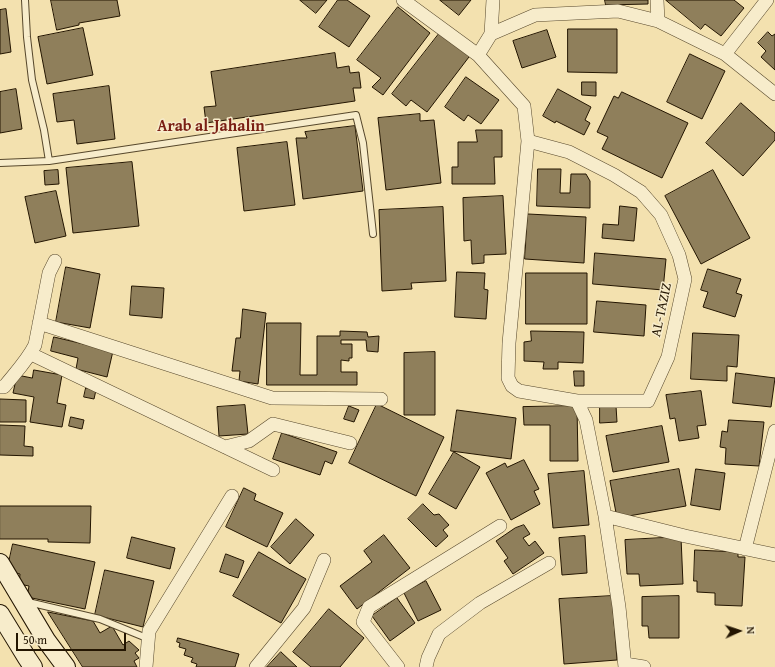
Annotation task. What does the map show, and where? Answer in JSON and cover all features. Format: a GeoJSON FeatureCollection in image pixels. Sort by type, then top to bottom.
{"type":"FeatureCollection","features":[{"type":"Feature","properties":{"kind":"main road"},"geometry":{"type":"LineString","coordinates":[[0,563],[46,640],[66,667]]}},
{"type":"Feature","properties":{"kind":"main road"},"geometry":{"type":"LineString","coordinates":[[0,614],[33,667]]}},
{"type":"Feature","properties":{"kind":"street","name":"AL-TAZIZ"},"geometry":{"type":"LineString","coordinates":[[403,0],[478,55],[524,106],[528,141],[509,343],[508,378],[512,386],[520,391],[577,401],[648,401],[668,357],[685,279],[680,255],[661,215],[641,192],[614,175],[569,152],[528,141]]}},
{"type":"Feature","properties":{"kind":"street"},"geometry":{"type":"LineString","coordinates":[[478,55],[491,34],[493,0]]}},
{"type":"Feature","properties":{"kind":"street"},"geometry":{"type":"LineString","coordinates":[[657,0],[658,21]]}},
{"type":"Feature","properties":{"kind":"street"},"geometry":{"type":"LineString","coordinates":[[724,54],[767,0]]}},
{"type":"Feature","properties":{"kind":"street"},"geometry":{"type":"LineString","coordinates":[[491,34],[535,15],[618,11],[658,21],[724,54],[775,94]]}},
{"type":"Feature","properties":{"kind":"street"},"geometry":{"type":"LineString","coordinates":[[0,387],[4,387],[31,354],[35,346],[49,273],[55,261]]}},
{"type":"Feature","properties":{"kind":"street"},"geometry":{"type":"LineString","coordinates":[[39,323],[272,398],[381,399]]}},
{"type":"Feature","properties":{"kind":"street"},"geometry":{"type":"LineString","coordinates":[[31,354],[273,470]]}},
{"type":"Feature","properties":{"kind":"street"},"geometry":{"type":"LineString","coordinates":[[577,401],[586,420],[605,516],[619,607],[625,666],[644,667]]}},
{"type":"Feature","properties":{"kind":"street"},"geometry":{"type":"LineString","coordinates":[[225,447],[249,441],[273,424],[350,443]]}},
{"type":"Feature","properties":{"kind":"street"},"geometry":{"type":"LineString","coordinates":[[745,549],[775,431]]}},
{"type":"Feature","properties":{"kind":"street"},"geometry":{"type":"LineString","coordinates":[[146,667],[149,631],[232,496]]}},
{"type":"Feature","properties":{"kind":"street"},"geometry":{"type":"LineString","coordinates":[[605,516],[685,536],[775,555]]}},
{"type":"Feature","properties":{"kind":"street"},"geometry":{"type":"LineString","coordinates":[[398,667],[363,622],[369,607],[500,526]]}},
{"type":"Feature","properties":{"kind":"street"},"geometry":{"type":"LineString","coordinates":[[256,667],[304,608],[324,560]]}},
{"type":"Feature","properties":{"kind":"street"},"geometry":{"type":"LineString","coordinates":[[426,667],[428,658],[439,634],[480,603],[549,563]]}},
{"type":"Feature","properties":{"kind":"lane"},"geometry":{"type":"LineString","coordinates":[[25,0],[27,37],[32,80],[44,130],[49,161]]}},
{"type":"Feature","properties":{"kind":"lane"},"geometry":{"type":"LineString","coordinates":[[0,163],[49,161],[356,115],[363,143],[373,234]]}},
{"type":"Feature","properties":{"kind":"lane"},"geometry":{"type":"LineString","coordinates":[[23,601],[100,619],[149,638]]}},
{"type":"Feature","properties":{"kind":"building"},"geometry":{"type":"Polygon","coordinates":[[[51,0],[117,0],[120,16],[79,23],[79,25],[57,30],[51,0]]]}},
{"type":"Feature","properties":{"kind":"building"},"geometry":{"type":"Polygon","coordinates":[[[300,0],[327,0],[316,13],[300,0]]]}},
{"type":"Feature","properties":{"kind":"building"},"geometry":{"type":"Polygon","coordinates":[[[338,0],[347,0],[370,16],[349,47],[319,27],[338,0]]]}},
{"type":"Feature","properties":{"kind":"building"},"geometry":{"type":"Polygon","coordinates":[[[440,0],[471,0],[459,15],[440,0]]]}},
{"type":"Feature","properties":{"kind":"building"},"geometry":{"type":"Polygon","coordinates":[[[605,0],[648,0],[648,4],[606,5],[605,0]]]}},
{"type":"Feature","properties":{"kind":"building"},"geometry":{"type":"Polygon","coordinates":[[[666,0],[734,0],[744,8],[721,36],[705,24],[701,29],[666,0]]]}},
{"type":"Feature","properties":{"kind":"building"},"geometry":{"type":"Polygon","coordinates":[[[398,7],[430,33],[383,95],[372,87],[381,78],[357,60],[398,7]]]}},
{"type":"Feature","properties":{"kind":"building"},"geometry":{"type":"Polygon","coordinates":[[[6,9],[11,52],[0,54],[0,10],[6,9]]]}},
{"type":"Feature","properties":{"kind":"building"},"geometry":{"type":"Polygon","coordinates":[[[83,28],[93,75],[47,84],[38,37],[83,28]]]}},
{"type":"Feature","properties":{"kind":"building"},"geometry":{"type":"Polygon","coordinates":[[[568,29],[617,29],[617,73],[568,72],[568,29]]]}},
{"type":"Feature","properties":{"kind":"building"},"geometry":{"type":"Polygon","coordinates":[[[442,30],[472,53],[427,112],[411,100],[406,106],[392,94],[442,30]]]}},
{"type":"Feature","properties":{"kind":"building"},"geometry":{"type":"Polygon","coordinates":[[[547,30],[556,57],[522,68],[513,41],[547,30]]]}},
{"type":"Feature","properties":{"kind":"building"},"geometry":{"type":"Polygon","coordinates":[[[768,32],[772,36],[775,34],[775,70],[761,57],[766,51],[758,43],[768,32]]]}},
{"type":"Feature","properties":{"kind":"building"},"geometry":{"type":"Polygon","coordinates":[[[335,53],[337,68],[349,66],[350,73],[359,72],[361,88],[353,88],[355,101],[206,123],[204,107],[216,106],[211,72],[335,53]]]}},
{"type":"Feature","properties":{"kind":"building"},"geometry":{"type":"Polygon","coordinates":[[[690,54],[725,71],[702,119],[667,102],[690,54]]]}},
{"type":"Feature","properties":{"kind":"building"},"geometry":{"type":"Polygon","coordinates":[[[466,77],[499,100],[481,124],[468,115],[464,121],[445,107],[466,77]]]}},
{"type":"Feature","properties":{"kind":"building"},"geometry":{"type":"Polygon","coordinates":[[[582,82],[596,82],[596,96],[582,95],[582,82]]]}},
{"type":"Feature","properties":{"kind":"building"},"geometry":{"type":"Polygon","coordinates":[[[109,86],[115,139],[77,144],[74,120],[57,122],[53,94],[109,86]]]}},
{"type":"Feature","properties":{"kind":"building"},"geometry":{"type":"Polygon","coordinates":[[[16,89],[22,129],[0,133],[0,92],[16,89]]]}},
{"type":"Feature","properties":{"kind":"building"},"geometry":{"type":"Polygon","coordinates":[[[558,89],[591,107],[585,120],[590,123],[584,135],[556,121],[555,123],[543,116],[558,89]]]}},
{"type":"Feature","properties":{"kind":"building"},"geometry":{"type":"Polygon","coordinates":[[[622,92],[688,123],[662,178],[602,149],[608,137],[597,132],[614,96],[618,98],[622,92]]]}},
{"type":"Feature","properties":{"kind":"building"},"geometry":{"type":"Polygon","coordinates":[[[741,103],[775,133],[775,140],[743,176],[706,143],[741,103]]]}},
{"type":"Feature","properties":{"kind":"building"},"geometry":{"type":"Polygon","coordinates":[[[420,114],[420,121],[434,120],[441,183],[386,190],[378,118],[420,114]]]}},
{"type":"Feature","properties":{"kind":"building"},"geometry":{"type":"Polygon","coordinates":[[[355,126],[363,191],[303,199],[296,138],[307,138],[305,132],[355,126]]]}},
{"type":"Feature","properties":{"kind":"building"},"geometry":{"type":"Polygon","coordinates":[[[476,130],[502,130],[502,157],[494,157],[495,184],[452,184],[452,167],[458,167],[458,142],[477,142],[476,130]]]}},
{"type":"Feature","properties":{"kind":"building"},"geometry":{"type":"Polygon","coordinates":[[[287,142],[295,205],[244,211],[237,148],[287,142]]]}},
{"type":"Feature","properties":{"kind":"building"},"geometry":{"type":"Polygon","coordinates":[[[132,162],[139,226],[73,233],[66,168],[132,162]]]}},
{"type":"Feature","properties":{"kind":"building"},"geometry":{"type":"Polygon","coordinates":[[[538,169],[561,169],[560,193],[570,193],[571,174],[586,174],[590,181],[590,208],[537,206],[538,169]]]}},
{"type":"Feature","properties":{"kind":"building"},"geometry":{"type":"Polygon","coordinates":[[[58,170],[59,184],[45,185],[44,171],[58,170]]]}},
{"type":"Feature","properties":{"kind":"building"},"geometry":{"type":"Polygon","coordinates":[[[713,170],[750,238],[701,264],[665,196],[713,170]]]}},
{"type":"Feature","properties":{"kind":"building"},"geometry":{"type":"Polygon","coordinates":[[[56,191],[66,236],[35,243],[25,197],[56,191]]]}},
{"type":"Feature","properties":{"kind":"building"},"geometry":{"type":"Polygon","coordinates":[[[503,196],[506,254],[484,255],[484,263],[472,264],[471,240],[464,241],[463,198],[503,196]]]}},
{"type":"Feature","properties":{"kind":"building"},"geometry":{"type":"Polygon","coordinates":[[[620,206],[637,208],[634,241],[602,238],[603,224],[618,225],[620,206]]]}},
{"type":"Feature","properties":{"kind":"building"},"geometry":{"type":"Polygon","coordinates":[[[443,207],[446,281],[411,283],[412,289],[382,291],[379,210],[443,207]]]}},
{"type":"Feature","properties":{"kind":"building"},"geometry":{"type":"Polygon","coordinates":[[[528,214],[586,217],[584,263],[525,259],[528,214]]]}},
{"type":"Feature","properties":{"kind":"building"},"geometry":{"type":"Polygon","coordinates":[[[595,253],[666,259],[663,290],[593,284],[595,253]]]}},
{"type":"Feature","properties":{"kind":"building"},"geometry":{"type":"Polygon","coordinates":[[[66,267],[100,274],[90,328],[56,322],[66,267]]]}},
{"type":"Feature","properties":{"kind":"building"},"geometry":{"type":"Polygon","coordinates":[[[708,269],[741,279],[736,293],[742,295],[735,317],[703,307],[708,292],[701,290],[708,269]]]}},
{"type":"Feature","properties":{"kind":"building"},"geometry":{"type":"Polygon","coordinates":[[[457,272],[485,273],[484,289],[488,290],[486,319],[455,317],[457,272]]]}},
{"type":"Feature","properties":{"kind":"building"},"geometry":{"type":"Polygon","coordinates":[[[526,273],[587,273],[587,324],[526,324],[526,273]]]}},
{"type":"Feature","properties":{"kind":"building"},"geometry":{"type":"Polygon","coordinates":[[[132,286],[164,288],[162,318],[130,315],[132,286]]]}},
{"type":"Feature","properties":{"kind":"building"},"geometry":{"type":"Polygon","coordinates":[[[597,301],[646,305],[644,336],[594,332],[597,301]]]}},
{"type":"Feature","properties":{"kind":"building"},"geometry":{"type":"Polygon","coordinates":[[[243,309],[266,313],[258,384],[239,381],[240,371],[232,371],[236,338],[240,338],[243,309]]]}},
{"type":"Feature","properties":{"kind":"building"},"geometry":{"type":"Polygon","coordinates":[[[267,323],[301,323],[300,375],[317,375],[317,336],[340,336],[340,331],[367,332],[368,337],[379,336],[378,352],[367,351],[366,340],[341,340],[341,344],[352,344],[352,358],[349,358],[349,361],[341,360],[341,372],[357,372],[357,385],[267,385],[267,323]]]}},
{"type":"Feature","properties":{"kind":"building"},"geometry":{"type":"Polygon","coordinates":[[[531,331],[584,332],[583,363],[558,362],[558,369],[543,369],[544,362],[524,361],[524,342],[531,341],[531,331]]]}},
{"type":"Feature","properties":{"kind":"building"},"geometry":{"type":"Polygon","coordinates":[[[693,333],[739,335],[737,367],[727,366],[727,381],[691,379],[693,333]]]}},
{"type":"Feature","properties":{"kind":"building"},"geometry":{"type":"Polygon","coordinates":[[[54,337],[113,351],[107,377],[76,369],[78,358],[51,351],[54,337]]]}},
{"type":"Feature","properties":{"kind":"building"},"geometry":{"type":"Polygon","coordinates":[[[435,352],[435,415],[404,415],[404,353],[435,352]]]}},
{"type":"Feature","properties":{"kind":"building"},"geometry":{"type":"Polygon","coordinates":[[[34,370],[62,375],[57,403],[66,405],[62,427],[30,422],[34,397],[13,393],[17,375],[32,378],[34,370]]]}},
{"type":"Feature","properties":{"kind":"building"},"geometry":{"type":"Polygon","coordinates":[[[574,371],[584,371],[584,386],[575,386],[574,371]]]}},
{"type":"Feature","properties":{"kind":"building"},"geometry":{"type":"Polygon","coordinates":[[[736,373],[775,378],[771,407],[733,403],[736,373]]]}},
{"type":"Feature","properties":{"kind":"building"},"geometry":{"type":"Polygon","coordinates":[[[86,388],[96,390],[94,399],[84,397],[86,388]]]}},
{"type":"Feature","properties":{"kind":"building"},"geometry":{"type":"Polygon","coordinates":[[[701,391],[706,425],[697,426],[699,438],[679,441],[675,418],[670,419],[666,395],[701,391]]]}},
{"type":"Feature","properties":{"kind":"building"},"geometry":{"type":"Polygon","coordinates":[[[0,399],[26,400],[26,422],[0,422],[0,399]]]}},
{"type":"Feature","properties":{"kind":"building"},"geometry":{"type":"Polygon","coordinates":[[[377,404],[444,437],[416,496],[349,463],[377,404]]]}},
{"type":"Feature","properties":{"kind":"building"},"geometry":{"type":"Polygon","coordinates":[[[245,405],[248,434],[219,436],[217,407],[245,405]]]}},
{"type":"Feature","properties":{"kind":"building"},"geometry":{"type":"Polygon","coordinates":[[[349,406],[359,410],[354,422],[344,419],[349,406]]]}},
{"type":"Feature","properties":{"kind":"building"},"geometry":{"type":"Polygon","coordinates":[[[577,406],[578,461],[550,461],[550,425],[524,425],[523,407],[577,406]]]}},
{"type":"Feature","properties":{"kind":"building"},"geometry":{"type":"Polygon","coordinates":[[[600,406],[616,406],[617,422],[600,423],[600,406]]]}},
{"type":"Feature","properties":{"kind":"building"},"geometry":{"type":"Polygon","coordinates":[[[457,410],[516,418],[511,459],[451,451],[457,410]]]}},
{"type":"Feature","properties":{"kind":"building"},"geometry":{"type":"Polygon","coordinates":[[[71,417],[84,420],[82,429],[69,426],[71,417]]]}},
{"type":"Feature","properties":{"kind":"building"},"geometry":{"type":"Polygon","coordinates":[[[729,420],[764,422],[759,466],[725,464],[726,448],[720,447],[722,431],[727,432],[729,420]]]}},
{"type":"Feature","properties":{"kind":"building"},"geometry":{"type":"Polygon","coordinates":[[[0,425],[25,426],[24,446],[33,447],[33,456],[0,455],[0,425]]]}},
{"type":"Feature","properties":{"kind":"building"},"geometry":{"type":"Polygon","coordinates":[[[662,426],[669,462],[613,472],[606,436],[662,426]]]}},
{"type":"Feature","properties":{"kind":"building"},"geometry":{"type":"Polygon","coordinates":[[[282,433],[337,452],[332,464],[325,461],[320,475],[273,459],[282,433]]]}},
{"type":"Feature","properties":{"kind":"building"},"geometry":{"type":"Polygon","coordinates":[[[454,452],[480,467],[456,509],[429,494],[454,452]]]}},
{"type":"Feature","properties":{"kind":"building"},"geometry":{"type":"Polygon","coordinates":[[[524,460],[539,489],[534,491],[540,504],[511,520],[486,473],[505,463],[507,467],[524,460]]]}},
{"type":"Feature","properties":{"kind":"building"},"geometry":{"type":"Polygon","coordinates":[[[679,469],[686,506],[617,518],[610,481],[679,469]]]}},
{"type":"Feature","properties":{"kind":"building"},"geometry":{"type":"Polygon","coordinates":[[[696,469],[725,473],[720,510],[691,505],[696,469]]]}},
{"type":"Feature","properties":{"kind":"building"},"geometry":{"type":"Polygon","coordinates":[[[584,471],[589,525],[553,528],[548,474],[584,471]]]}},
{"type":"Feature","properties":{"kind":"building"},"geometry":{"type":"Polygon","coordinates":[[[244,488],[256,494],[254,500],[283,513],[267,547],[226,527],[244,488]]]}},
{"type":"Feature","properties":{"kind":"building"},"geometry":{"type":"Polygon","coordinates":[[[423,504],[434,515],[439,514],[449,525],[443,530],[448,536],[436,547],[408,519],[423,504]]]}},
{"type":"Feature","properties":{"kind":"building"},"geometry":{"type":"Polygon","coordinates":[[[0,506],[91,506],[90,543],[48,542],[48,539],[0,539],[0,506]]]}},
{"type":"Feature","properties":{"kind":"building"},"geometry":{"type":"Polygon","coordinates":[[[296,519],[314,535],[290,564],[271,547],[296,519]]]}},
{"type":"Feature","properties":{"kind":"building"},"geometry":{"type":"Polygon","coordinates":[[[524,525],[530,534],[523,538],[529,546],[535,541],[544,553],[513,574],[504,561],[508,558],[496,541],[515,528],[524,525]]]}},
{"type":"Feature","properties":{"kind":"building"},"geometry":{"type":"Polygon","coordinates":[[[384,535],[410,568],[357,609],[340,586],[372,562],[364,551],[384,535]]]}},
{"type":"Feature","properties":{"kind":"building"},"geometry":{"type":"Polygon","coordinates":[[[585,536],[587,573],[562,575],[559,538],[585,536]]]}},
{"type":"Feature","properties":{"kind":"building"},"geometry":{"type":"Polygon","coordinates":[[[132,537],[175,548],[170,569],[127,558],[132,537]]]}},
{"type":"Feature","properties":{"kind":"building"},"geometry":{"type":"Polygon","coordinates":[[[681,537],[683,584],[640,586],[639,574],[627,574],[625,540],[681,537]]]}},
{"type":"Feature","properties":{"kind":"building"},"geometry":{"type":"Polygon","coordinates":[[[13,544],[95,562],[85,609],[27,597],[29,586],[19,584],[20,574],[7,571],[13,544]]]}},
{"type":"Feature","properties":{"kind":"building"},"geometry":{"type":"Polygon","coordinates":[[[695,550],[738,552],[738,557],[745,557],[742,606],[715,605],[715,593],[697,592],[697,581],[694,581],[695,550]]]}},
{"type":"Feature","properties":{"kind":"building"},"geometry":{"type":"Polygon","coordinates":[[[259,552],[306,579],[281,623],[233,596],[259,552]]]}},
{"type":"Feature","properties":{"kind":"building"},"geometry":{"type":"Polygon","coordinates":[[[226,554],[244,561],[238,578],[220,572],[226,554]]]}},
{"type":"Feature","properties":{"kind":"building"},"geometry":{"type":"Polygon","coordinates":[[[105,570],[154,581],[143,627],[95,615],[105,570]]]}},
{"type":"Feature","properties":{"kind":"building"},"geometry":{"type":"Polygon","coordinates":[[[426,581],[441,610],[418,621],[404,593],[426,581]]]}},
{"type":"Feature","properties":{"kind":"building"},"geometry":{"type":"Polygon","coordinates":[[[612,596],[617,660],[564,664],[559,599],[612,596]]]}},
{"type":"Feature","properties":{"kind":"building"},"geometry":{"type":"Polygon","coordinates":[[[679,596],[679,638],[649,638],[648,626],[642,626],[642,597],[679,596]]]}},
{"type":"Feature","properties":{"kind":"building"},"geometry":{"type":"Polygon","coordinates":[[[397,598],[415,623],[390,641],[372,616],[397,598]]]}},
{"type":"Feature","properties":{"kind":"building"},"geometry":{"type":"Polygon","coordinates":[[[329,609],[364,638],[340,667],[311,667],[293,652],[329,609]]]}},
{"type":"Feature","properties":{"kind":"building"},"geometry":{"type":"Polygon","coordinates":[[[48,612],[93,621],[100,633],[112,626],[123,645],[129,641],[139,650],[135,653],[139,658],[134,661],[137,667],[83,667],[48,612]]]}},
{"type":"Feature","properties":{"kind":"building"},"geometry":{"type":"Polygon","coordinates":[[[178,638],[239,654],[235,667],[196,667],[197,664],[191,662],[193,658],[184,655],[186,649],[179,647],[180,643],[177,642],[178,638]]]}},
{"type":"Feature","properties":{"kind":"building"},"geometry":{"type":"Polygon","coordinates":[[[281,652],[297,667],[267,667],[281,652]]]}},
{"type":"Feature","properties":{"kind":"district","name":"Arab al-Jahalin"},"geometry":{"type":"Point","coordinates":[211,127]}}]}
